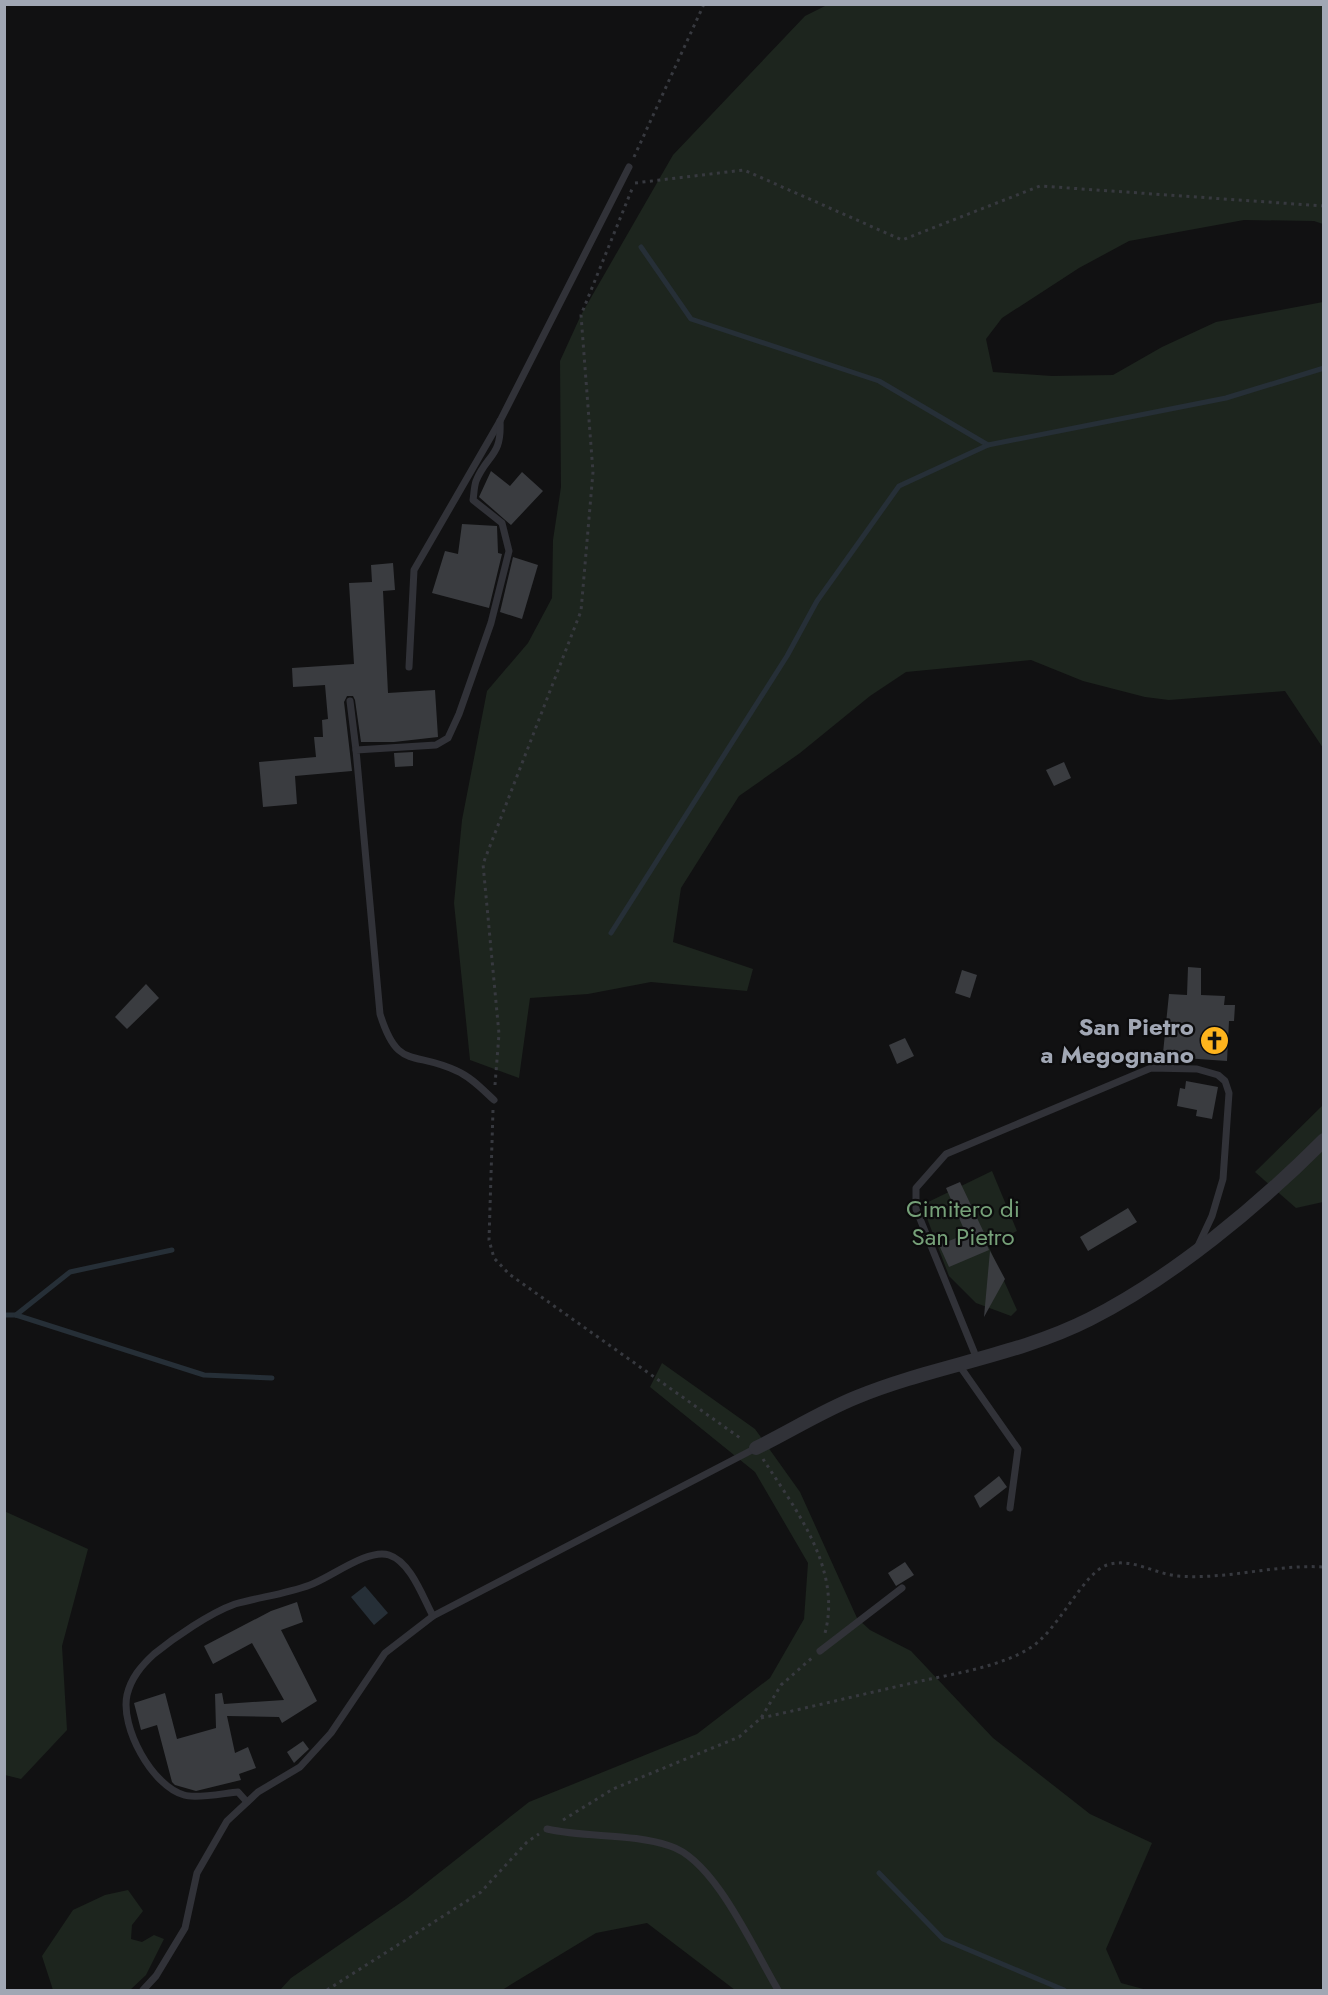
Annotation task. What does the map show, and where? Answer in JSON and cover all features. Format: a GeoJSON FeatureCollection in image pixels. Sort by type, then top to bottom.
{"type":"FeatureCollection","features":[{"type":"Feature","properties":{"kind":"street"},"geometry":{"type":"LineString","coordinates":[[756,1448],[857,1397],[1089,1320],[1162,1278],[1272,1189],[1323,1140]]}},
{"type":"Feature","properties":{"kind":"lane"},"geometry":{"type":"LineString","coordinates":[[409,667],[414,570],[500,421],[629,167]]}},
{"type":"Feature","properties":{"kind":"lane"},"geometry":{"type":"LineString","coordinates":[[356,750],[436,745],[448,738],[459,714],[491,623],[509,551],[502,523],[473,500],[476,481],[495,454],[501,438],[500,421]]}},
{"type":"Feature","properties":{"kind":"lane"},"geometry":{"type":"LineString","coordinates":[[350,700],[381,1014],[388,1037],[398,1052],[458,1071],[494,1100]]}},
{"type":"Feature","properties":{"kind":"lane"},"geometry":{"type":"LineString","coordinates":[[977,1359],[916,1209],[916,1188],[946,1154],[1151,1068],[1197,1069],[1218,1075],[1225,1081],[1229,1094],[1224,1170],[1212,1216],[1196,1251]]}},
{"type":"Feature","properties":{"kind":"lane"},"geometry":{"type":"LineString","coordinates":[[958,1365],[1018,1449],[1010,1508]]}},
{"type":"Feature","properties":{"kind":"lane"},"geometry":{"type":"LineString","coordinates":[[143,1990],[156,1976],[185,1928],[196,1873],[226,1821],[258,1792],[300,1767],[331,1733],[385,1653],[433,1616],[756,1448]]}},
{"type":"Feature","properties":{"kind":"lane"},"geometry":{"type":"LineString","coordinates":[[247,1802],[238,1792],[184,1796],[162,1783],[144,1760],[127,1722],[127,1697],[134,1676],[153,1655],[187,1630],[233,1605],[311,1585],[369,1556],[388,1554],[404,1565],[433,1616]]}},
{"type":"Feature","properties":{"kind":"lane"},"geometry":{"type":"LineString","coordinates":[[820,1651],[902,1588]]}},
{"type":"Feature","properties":{"kind":"lane"},"geometry":{"type":"LineString","coordinates":[[547,1829],[576,1835],[637,1839],[671,1846],[694,1858],[711,1877],[778,1990]]}},
{"type":"Feature","properties":{"kind":"path"},"geometry":{"type":"LineString","coordinates":[[327,1990],[481,1892],[527,1842],[547,1829],[613,1789],[739,1737],[761,1718],[782,1685],[820,1651],[827,1625],[830,1593],[823,1561],[782,1488],[756,1448],[509,1274],[494,1258],[489,1240],[499,1034],[483,864],[581,611],[593,472],[581,315],[635,183],[629,167],[704,4]]}},
{"type":"Feature","properties":{"kind":"path"},"geometry":{"type":"LineString","coordinates":[[635,183],[744,170],[902,240],[1040,186],[1323,206]]}},
{"type":"Feature","properties":{"kind":"path"},"geometry":{"type":"LineString","coordinates":[[761,1718],[970,1670],[1031,1648],[1053,1628],[1093,1576],[1106,1565],[1129,1563],[1174,1575],[1208,1578],[1300,1565],[1323,1567]]}},
{"type":"Feature","properties":{"kind":"green space"},"geometry":{"type":"Polygon","coordinates":[[[829,4],[1323,5],[1323,224],[1314,221],[1244,220],[1129,241],[1079,268],[1002,318],[986,339],[993,372],[1052,376],[1113,375],[1162,347],[1216,322],[1323,302],[1323,748],[1285,691],[1169,700],[1145,697],[1083,681],[1031,660],[906,672],[870,696],[800,753],[739,796],[681,888],[673,942],[753,969],[747,991],[651,982],[588,994],[530,998],[519,1078],[470,1060],[454,903],[462,820],[487,691],[528,643],[552,598],[553,540],[561,487],[560,361],[581,315],[673,155],[805,16],[829,4]]]}},
{"type":"Feature","properties":{"kind":"green space"},"geometry":{"type":"Polygon","coordinates":[[[1323,1105],[1323,1202],[1296,1208],[1255,1172],[1323,1105]]]}},
{"type":"Feature","properties":{"kind":"green space","name":"Cimitero di San Pietro"},"geometry":{"type":"Polygon","coordinates":[[[992,1171],[1017,1231],[988,1245],[1017,1310],[1011,1316],[976,1303],[949,1276],[922,1205],[992,1171]]]}},
{"type":"Feature","properties":{"kind":"green space"},"geometry":{"type":"Polygon","coordinates":[[[662,1363],[755,1429],[800,1492],[857,1618],[870,1630],[911,1651],[993,1738],[1090,1814],[1152,1843],[1106,1949],[1121,1983],[1147,1990],[735,1990],[647,1923],[596,1933],[502,1990],[280,1990],[291,1978],[406,1899],[529,1802],[697,1734],[770,1678],[804,1619],[808,1563],[755,1472],[650,1387],[662,1363]]]}},
{"type":"Feature","properties":{"kind":"green space"},"geometry":{"type":"Polygon","coordinates":[[[4,1511],[88,1549],[62,1646],[67,1730],[21,1779],[5,1775],[4,1511]]]}},
{"type":"Feature","properties":{"kind":"green space"},"geometry":{"type":"Polygon","coordinates":[[[128,1890],[143,1911],[132,1925],[131,1939],[142,1942],[154,1935],[164,1939],[146,1975],[130,1990],[53,1990],[42,1956],[73,1910],[105,1895],[128,1890]]]}},
{"type":"Feature","properties":{"kind":"shaded area"},"geometry":{"type":"Polygon","coordinates":[[[365,1586],[388,1613],[374,1625],[351,1597],[365,1586]]]}},
{"type":"Feature","properties":{"kind":"building"},"geometry":{"type":"Polygon","coordinates":[[[491,471],[510,486],[522,472],[543,491],[511,525],[479,497],[491,471]]]}},
{"type":"Feature","properties":{"kind":"building"},"geometry":{"type":"Polygon","coordinates":[[[462,524],[497,526],[498,553],[502,554],[489,608],[432,593],[445,551],[458,554],[462,524]]]}},
{"type":"Feature","properties":{"kind":"building"},"geometry":{"type":"Polygon","coordinates":[[[513,557],[538,565],[522,619],[500,612],[513,557]]]}},
{"type":"Feature","properties":{"kind":"building"},"geometry":{"type":"Polygon","coordinates":[[[393,563],[395,590],[383,591],[388,693],[435,690],[438,737],[394,742],[361,742],[355,700],[353,696],[347,696],[344,702],[352,771],[295,776],[297,804],[263,807],[259,762],[316,757],[314,737],[323,737],[322,720],[328,719],[325,685],[293,687],[292,668],[354,664],[349,583],[372,582],[371,565],[393,563]]]}},
{"type":"Feature","properties":{"kind":"building"},"geometry":{"type":"Polygon","coordinates":[[[413,752],[413,766],[395,767],[394,753],[413,752]]]}},
{"type":"Feature","properties":{"kind":"building"},"geometry":{"type":"Polygon","coordinates":[[[1064,762],[1071,778],[1054,786],[1046,770],[1064,762]]]}},
{"type":"Feature","properties":{"kind":"building"},"geometry":{"type":"Polygon","coordinates":[[[1188,967],[1201,968],[1201,995],[1225,996],[1224,1005],[1235,1005],[1234,1021],[1229,1021],[1227,1061],[1184,1058],[1185,1054],[1163,1053],[1169,994],[1187,995],[1188,967]]]}},
{"type":"Feature","properties":{"kind":"building"},"geometry":{"type":"Polygon","coordinates":[[[962,970],[977,975],[970,998],[955,993],[962,970]]]}},
{"type":"Feature","properties":{"kind":"building"},"geometry":{"type":"Polygon","coordinates":[[[146,984],[159,998],[127,1029],[115,1017],[146,984]]]}},
{"type":"Feature","properties":{"kind":"building"},"geometry":{"type":"Polygon","coordinates":[[[905,1038],[914,1056],[897,1064],[889,1045],[905,1038]]]}},
{"type":"Feature","properties":{"kind":"building"},"geometry":{"type":"Polygon","coordinates":[[[1186,1081],[1218,1087],[1212,1119],[1196,1116],[1197,1110],[1177,1106],[1180,1088],[1185,1089],[1186,1081]]]}},
{"type":"Feature","properties":{"kind":"building"},"geometry":{"type":"Polygon","coordinates":[[[960,1182],[987,1239],[985,1240],[989,1250],[949,1267],[939,1245],[966,1234],[946,1188],[960,1182]]]}},
{"type":"Feature","properties":{"kind":"building"},"geometry":{"type":"Polygon","coordinates":[[[1128,1208],[1137,1222],[1088,1251],[1080,1237],[1128,1208]]]}},
{"type":"Feature","properties":{"kind":"building"},"geometry":{"type":"Polygon","coordinates":[[[990,1251],[1005,1279],[984,1317],[990,1251]]]}},
{"type":"Feature","properties":{"kind":"building"},"geometry":{"type":"Polygon","coordinates":[[[999,1476],[1007,1487],[980,1508],[974,1496],[999,1476]]]}},
{"type":"Feature","properties":{"kind":"building"},"geometry":{"type":"Polygon","coordinates":[[[905,1562],[914,1575],[896,1586],[888,1573],[905,1562]]]}},
{"type":"Feature","properties":{"kind":"building"},"geometry":{"type":"Polygon","coordinates":[[[297,1602],[303,1622],[281,1630],[317,1701],[282,1723],[279,1717],[227,1716],[235,1753],[248,1747],[256,1768],[239,1774],[241,1780],[196,1791],[175,1785],[172,1782],[157,1725],[141,1730],[134,1703],[165,1693],[177,1739],[216,1728],[215,1694],[222,1693],[224,1704],[284,1700],[252,1643],[213,1664],[204,1646],[271,1611],[297,1602]]]}},
{"type":"Feature","properties":{"kind":"building"},"geometry":{"type":"Polygon","coordinates":[[[303,1741],[309,1749],[294,1763],[287,1752],[303,1741]]]}},
{"type":"Feature","properties":{"kind":"waterway"},"geometry":{"type":"LineString","coordinates":[[641,247],[691,319],[879,381],[988,445]]}},
{"type":"Feature","properties":{"kind":"waterway"},"geometry":{"type":"LineString","coordinates":[[611,933],[787,656],[817,601],[899,486],[988,445],[1226,398],[1324,368]]}},
{"type":"Feature","properties":{"kind":"waterway"},"geometry":{"type":"LineString","coordinates":[[16,1315],[70,1272],[172,1250]]}},
{"type":"Feature","properties":{"kind":"waterway"},"geometry":{"type":"LineString","coordinates":[[4,1315],[16,1315],[204,1375],[272,1378]]}},
{"type":"Feature","properties":{"kind":"waterway"},"geometry":{"type":"LineString","coordinates":[[879,1873],[943,1939],[1064,1990]]}},
{"type":"Feature","properties":{"kind":"place","name":"San Pietro a Megognano"},"geometry":{"type":"Point","coordinates":[1215,1040]}}]}
